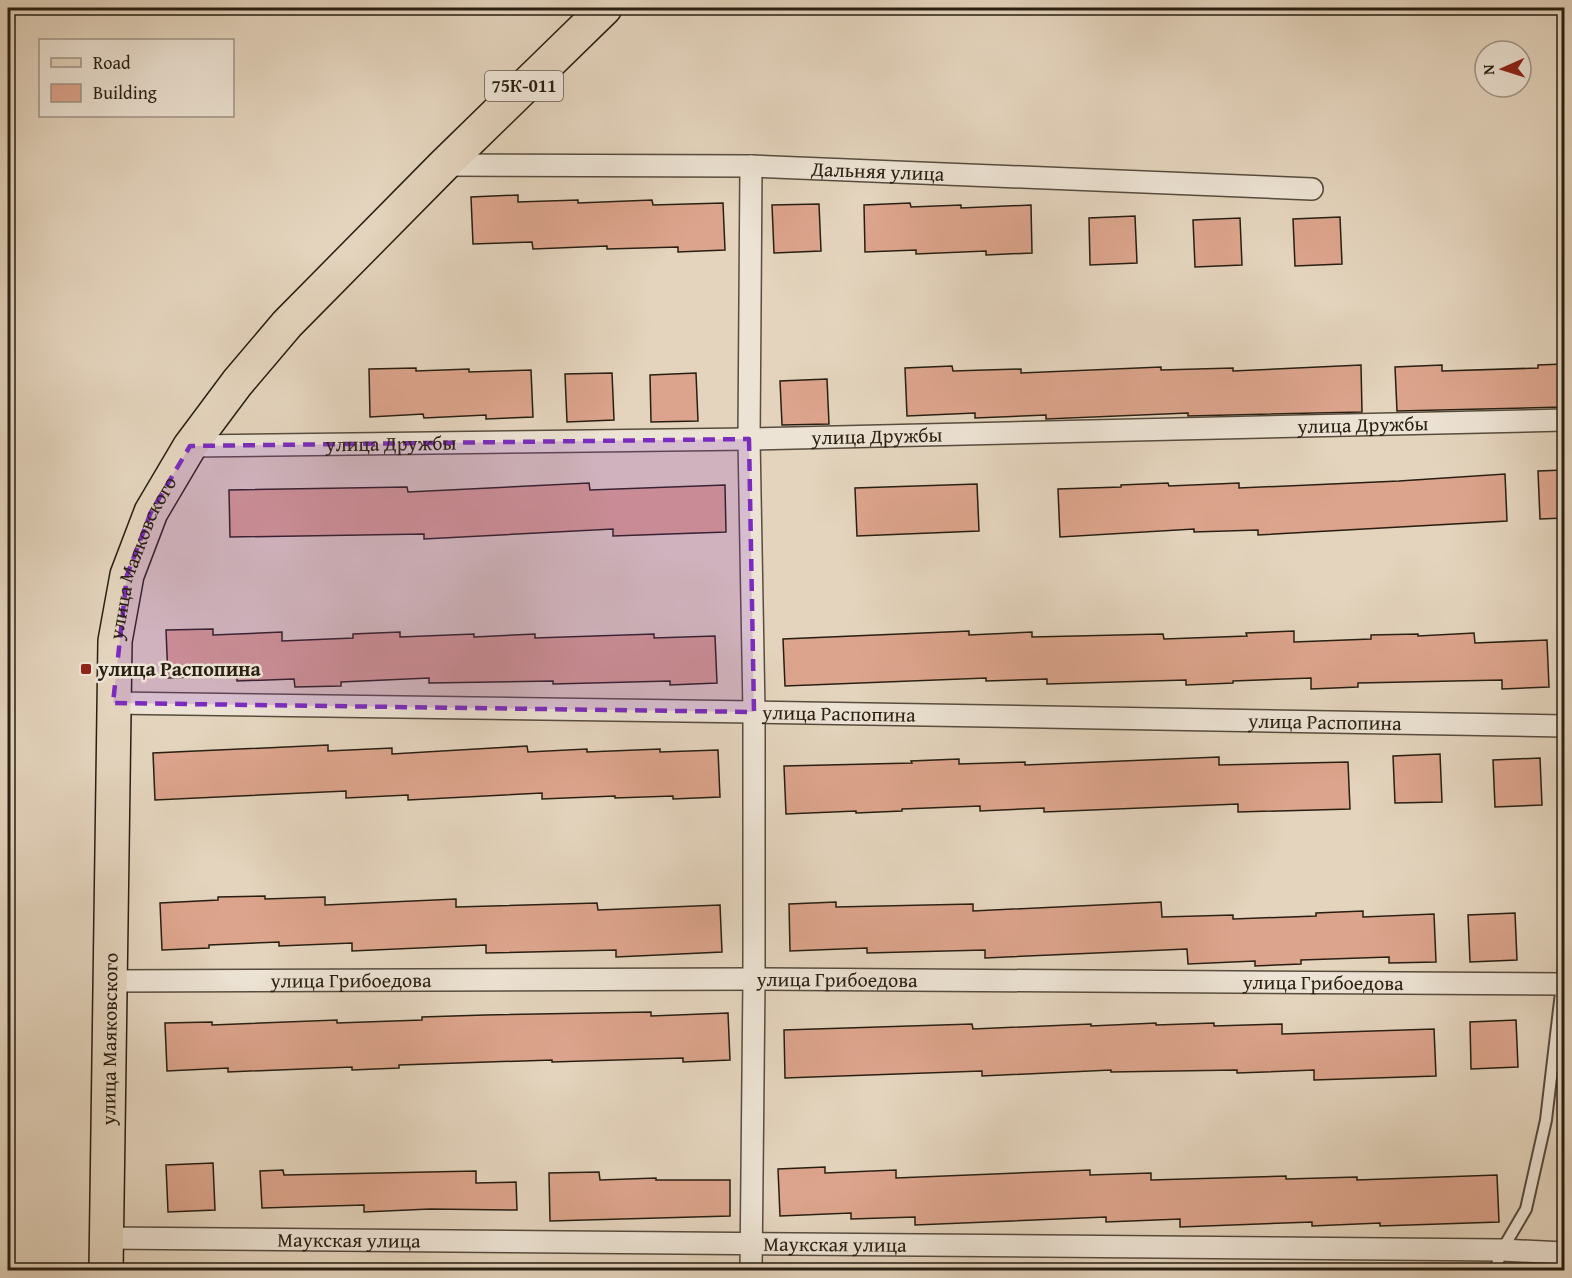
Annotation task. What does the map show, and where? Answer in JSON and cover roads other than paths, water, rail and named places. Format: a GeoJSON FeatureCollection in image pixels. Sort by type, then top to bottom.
{"type":"FeatureCollection","features":[{"type":"Feature","properties":{"kind":"main road","name":"75К-011"},"geometry":{"type":"LineString","coordinates":[[444,165],[605,8]]}},
{"type":"Feature","properties":{"kind":"main road","name":"улица Маяковского"},"geometry":{"type":"LineString","coordinates":[[106,1270],[113,704],[115,641],[128,576],[151,512],[190,446],[237,383],[286,324],[444,165]]}},
{"type":"Feature","properties":{"kind":"street","name":"Дальняя улица"},"geometry":{"type":"LineString","coordinates":[[444,165],[751,166],[1312,189]]}},
{"type":"Feature","properties":{"kind":"street"},"geometry":{"type":"LineString","coordinates":[[751,166],[749,439],[754,979],[751,1270]]}},
{"type":"Feature","properties":{"kind":"street","name":"улица Дружбы"},"geometry":{"type":"LineString","coordinates":[[190,446],[749,439],[1564,420]]}},
{"type":"Feature","properties":{"kind":"street","name":"улица Распопина"},"geometry":{"type":"LineString","coordinates":[[113,704],[753,711],[1564,726]]}},
{"type":"Feature","properties":{"kind":"street","name":"улица Грибоедова"},"geometry":{"type":"LineString","coordinates":[[109,981],[1564,978]]}},
{"type":"Feature","properties":{"kind":"street","name":"Маукская улица"},"geometry":{"type":"LineString","coordinates":[[105,1238],[1502,1250],[1564,1253]]}},
{"type":"Feature","properties":{"kind":"lane"},"geometry":{"type":"LineString","coordinates":[[1495,1270],[1502,1250],[1526,1209],[1546,1120],[1564,978]]}},
{"type":"Feature","properties":{"kind":"place","name":"улица Распопина"},"geometry":{"type":"Point","coordinates":[86,669]}}]}
